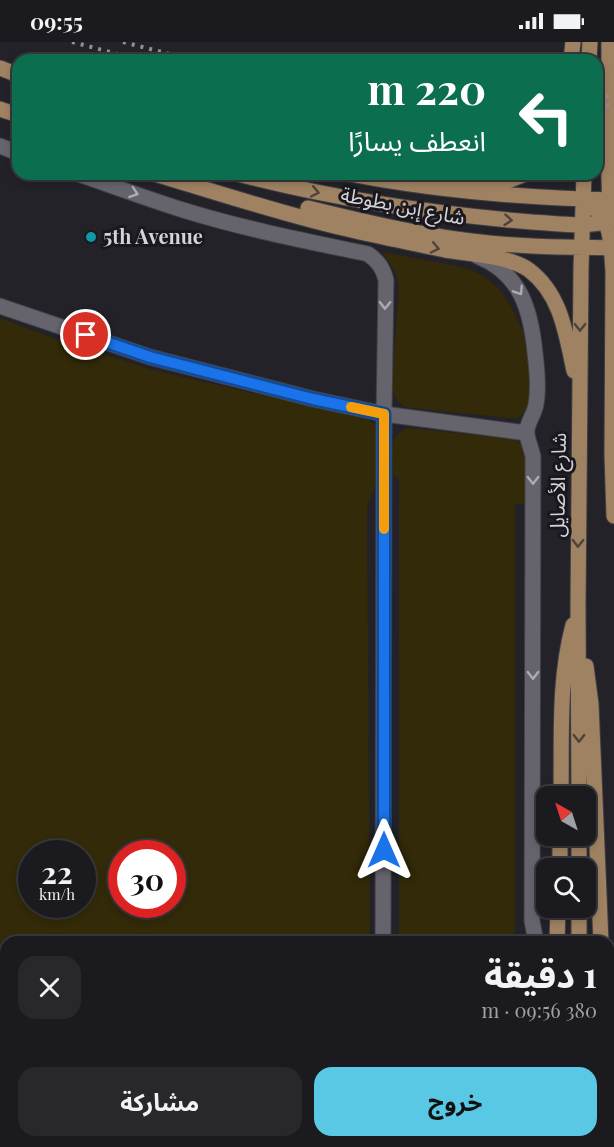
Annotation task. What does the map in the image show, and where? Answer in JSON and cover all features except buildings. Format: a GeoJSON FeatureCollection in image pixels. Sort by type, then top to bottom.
{"type":"FeatureCollection","features":[{"type":"Feature","properties":{"kind":"main road"},"geometry":{"type":"LineString","coordinates":[[609,42],[613,248],[614,516]]}},
{"type":"Feature","properties":{"kind":"main road"},"geometry":{"type":"LineString","coordinates":[[175,180],[283,213],[348,229],[520,264],[542,282],[558,306],[580,393]]}},
{"type":"Feature","properties":{"kind":"main road","name":"شارع إبن بطوطة"},"geometry":{"type":"LineString","coordinates":[[210,180],[350,219],[435,235],[472,241],[613,248]]}},
{"type":"Feature","properties":{"kind":"main road"},"geometry":{"type":"LineString","coordinates":[[264,180],[334,196],[434,212],[560,224],[612,223]]}},
{"type":"Feature","properties":{"kind":"main road","name":"شارع إبن بطوطة"},"geometry":{"type":"LineString","coordinates":[[386,180],[434,188],[561,199],[583,199],[612,193]]}},
{"type":"Feature","properties":{"kind":"main road"},"geometry":{"type":"LineString","coordinates":[[434,188],[452,182],[510,180]]}},
{"type":"Feature","properties":{"kind":"main road","name":"شارع الأصايل"},"geometry":{"type":"LineString","coordinates":[[579,786],[578,608],[584,180]]}},
{"type":"Feature","properties":{"kind":"main road"},"geometry":{"type":"LineString","coordinates":[[560,224],[568,219],[571,211],[569,204],[561,199]]}},
{"type":"Feature","properties":{"kind":"main road"},"geometry":{"type":"LineString","coordinates":[[583,199],[612,223]]}},
{"type":"Feature","properties":{"kind":"main road"},"geometry":{"type":"LineString","coordinates":[[582,248],[612,223]]}},
{"type":"Feature","properties":{"kind":"main road"},"geometry":{"type":"LineString","coordinates":[[581,268],[587,259],[595,255],[606,258],[612,267]]}},
{"type":"Feature","properties":{"kind":"main road"},"geometry":{"type":"LineString","coordinates":[[561,786],[563,686],[569,641],[578,608]]}},
{"type":"Feature","properties":{"kind":"main road"},"geometry":{"type":"LineString","coordinates":[[579,628],[591,704],[601,936]]}},
{"type":"Feature","properties":{"kind":"main road"},"geometry":{"type":"LineString","coordinates":[[557,936],[558,918]]}},
{"type":"Feature","properties":{"kind":"main road"},"geometry":{"type":"LineString","coordinates":[[579,918],[579,936]]}},
{"type":"Feature","properties":{"kind":"street"},"geometry":{"type":"LineString","coordinates":[[96,180],[193,213],[287,237],[368,254],[377,260],[383,269],[386,280],[383,936]]}},
{"type":"Feature","properties":{"kind":"street"},"geometry":{"type":"LineString","coordinates":[[474,255],[497,267],[508,276],[519,291],[527,306],[533,336],[537,384],[536,405],[527,432],[533,457],[534,936]]}},
{"type":"Feature","properties":{"kind":"street"},"geometry":{"type":"LineString","coordinates":[[0,306],[150,357],[313,399],[384,414],[527,432]]}},
{"type":"Feature","properties":{"kind":"sand"},"geometry":{"type":"Polygon","coordinates":[[[381,252],[471,270],[485,277],[500,290],[511,306],[524,334],[530,370],[531,404],[524,414],[516,419],[405,407],[399,402],[394,395],[392,384],[399,286],[393,268],[381,252]]]}},
{"type":"Feature","properties":{"kind":"sand"},"geometry":{"type":"Polygon","coordinates":[[[0,318],[56,339],[156,371],[368,419],[377,431],[375,486],[367,508],[370,936],[0,936],[0,318]]]}},
{"type":"Feature","properties":{"kind":"sand"},"geometry":{"type":"Polygon","coordinates":[[[407,428],[514,439],[521,444],[526,455],[526,504],[515,504],[515,936],[399,936],[399,480],[393,475],[392,448],[400,432],[407,428]]]}},
{"type":"Feature","properties":{"kind":"railway"},"geometry":{"type":"LineString","coordinates":[[72,42],[118,54]]}},
{"type":"Feature","properties":{"kind":"railway"},"geometry":{"type":"LineString","coordinates":[[123,42],[170,54]]}},
{"type":"Feature","properties":{"kind":"railway"},"geometry":{"type":"LineString","coordinates":[[603,97],[614,96]]}},
{"type":"Feature","properties":{"kind":"railway"},"geometry":{"type":"LineString","coordinates":[[603,106],[614,105]]}},
{"type":"Feature","properties":{"kind":"slow traffic"},"geometry":{"type":"LineString","coordinates":[[351,407],[384,414],[384,529]]}},
{"type":"Feature","properties":{"kind":"place","name":"5th Avenue"},"geometry":{"type":"Point","coordinates":[91,237]}},
{"type":"Feature","properties":{"kind":"route"},"geometry":{"type":"LineString","coordinates":[[86,335],[150,357],[313,399],[384,414],[384,850]]}}]}
